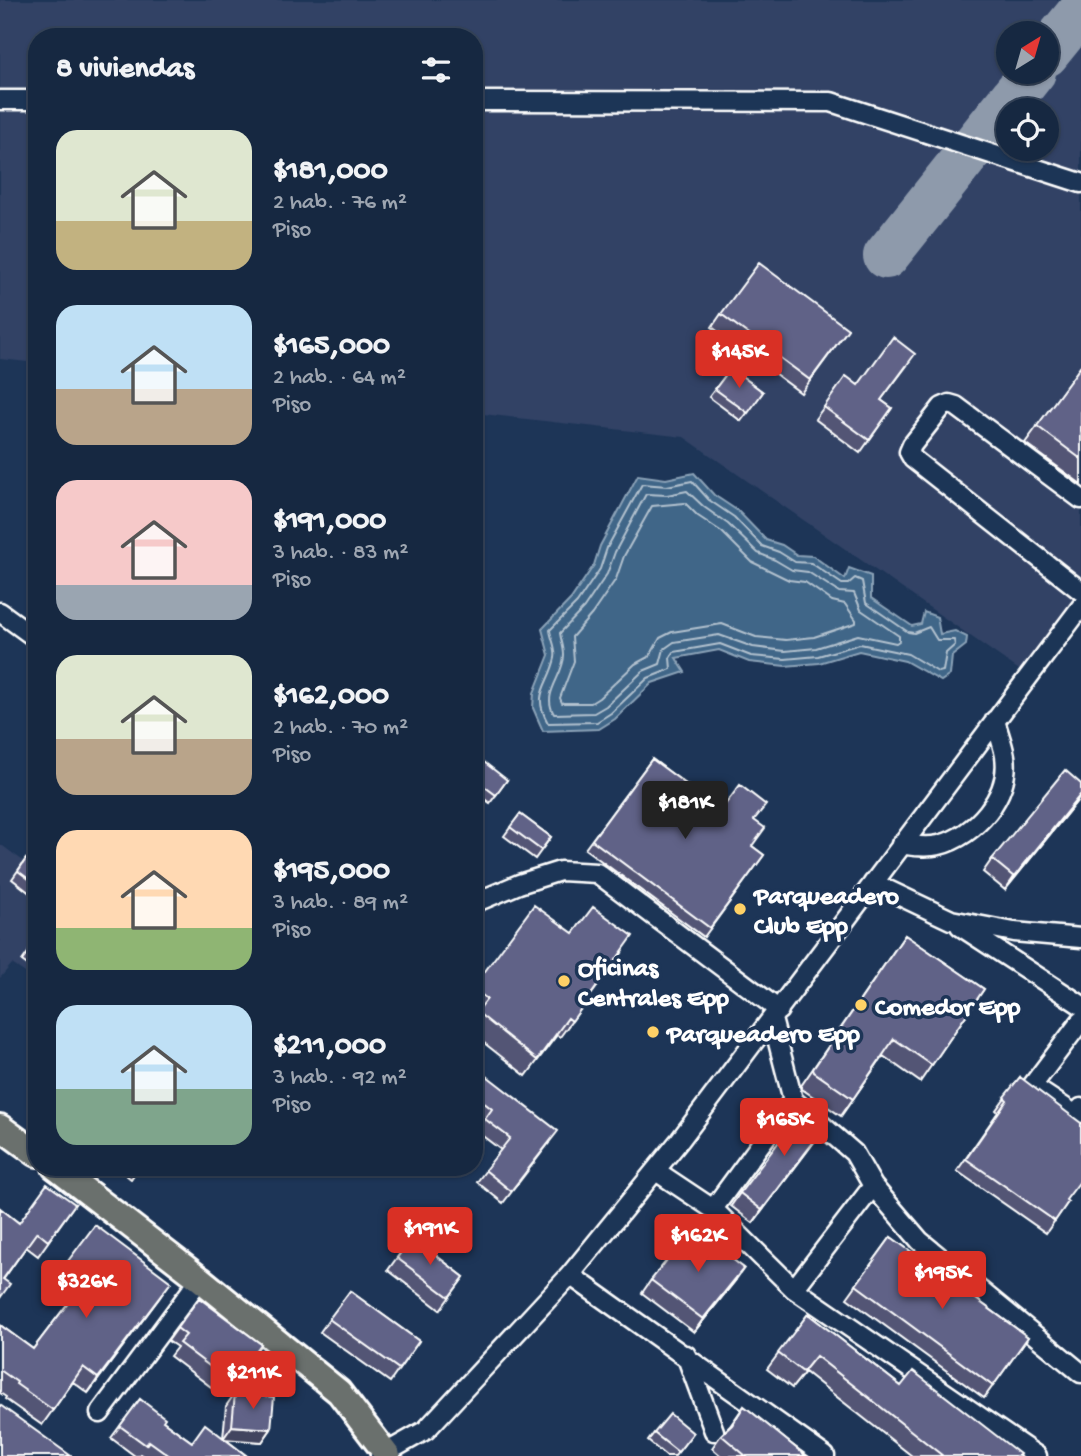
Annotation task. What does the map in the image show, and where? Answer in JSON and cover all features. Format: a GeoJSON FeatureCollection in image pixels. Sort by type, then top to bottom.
{"type":"FeatureCollection","features":[{"type":"Feature","properties":{"kind":"highway"},"geometry":{"type":"LineString","coordinates":[[0,1127],[28,1147]]}},
{"type":"Feature","properties":{"kind":"highway"},"geometry":{"type":"LineString","coordinates":[[67,1176],[200,1279],[339,1392],[385,1455]]}},
{"type":"Feature","properties":{"kind":"street"},"geometry":{"type":"LineString","coordinates":[[0,100],[28,100]]}},
{"type":"Feature","properties":{"kind":"street"},"geometry":{"type":"LineString","coordinates":[[483,101],[831,102],[1081,183]]}},
{"type":"Feature","properties":{"kind":"street"},"geometry":{"type":"LineString","coordinates":[[1081,499],[956,405],[942,407],[909,452],[913,459],[1081,591]]}},
{"type":"Feature","properties":{"kind":"street"},"geometry":{"type":"LineString","coordinates":[[385,1455],[426,1430],[570,1275],[656,1171],[1081,607]]}},
{"type":"Feature","properties":{"kind":"street"},"geometry":{"type":"LineString","coordinates":[[0,612],[28,632]]}},
{"type":"Feature","properties":{"kind":"street"},"geometry":{"type":"LineString","coordinates":[[901,844],[923,847],[939,845],[964,835],[986,817],[1001,790],[1006,759],[995,720]]}},
{"type":"Feature","properties":{"kind":"street"},"geometry":{"type":"LineString","coordinates":[[483,900],[519,884],[560,871],[597,873],[776,1014],[793,1100],[854,1153],[873,1186],[920,1241],[1081,1373]]}},
{"type":"Feature","properties":{"kind":"street"},"geometry":{"type":"LineString","coordinates":[[873,883],[951,920],[1081,1005]]}},
{"type":"Feature","properties":{"kind":"street"},"geometry":{"type":"LineString","coordinates":[[951,920],[1014,932],[1081,939]]}},
{"type":"Feature","properties":{"kind":"street"},"geometry":{"type":"LineString","coordinates":[[1081,1021],[1032,1086],[1076,1115],[1081,1108]]}},
{"type":"Feature","properties":{"kind":"street"},"geometry":{"type":"LineString","coordinates":[[713,1209],[793,1100]]}},
{"type":"Feature","properties":{"kind":"street"},"geometry":{"type":"LineString","coordinates":[[656,1171],[713,1209],[794,1289],[1037,1456]]}},
{"type":"Feature","properties":{"kind":"street"},"geometry":{"type":"LineString","coordinates":[[794,1289],[873,1186]]}},
{"type":"Feature","properties":{"kind":"street"},"geometry":{"type":"LineString","coordinates":[[570,1275],[825,1456]]}},
{"type":"Feature","properties":{"kind":"street"},"geometry":{"type":"LineString","coordinates":[[100,1413],[200,1279]]}},
{"type":"Feature","properties":{"kind":"street"},"geometry":{"type":"LineString","coordinates":[[685,1355],[714,1431]]}},
{"type":"Feature","properties":{"kind":"shaded area"},"geometry":{"type":"Polygon","coordinates":[[[0,0],[1081,0],[1081,612],[1032,679],[684,437],[483,414],[483,28],[28,28],[28,362],[0,359],[0,0]]]}},
{"type":"Feature","properties":{"kind":"shaded area"},"geometry":{"type":"Polygon","coordinates":[[[0,844],[28,864],[28,975],[12,964],[0,978],[0,844]]]}},
{"type":"Feature","properties":{"kind":"water"},"geometry":{"type":"Polygon","coordinates":[[[694,473],[714,495],[738,511],[766,540],[782,545],[797,555],[813,556],[845,579],[849,568],[871,576],[871,598],[912,626],[921,624],[924,612],[937,617],[940,634],[955,631],[967,637],[966,645],[952,656],[950,675],[941,681],[905,661],[859,651],[819,663],[785,666],[749,662],[719,650],[676,658],[685,672],[652,683],[615,719],[599,729],[543,731],[533,708],[534,693],[549,655],[542,629],[571,599],[594,565],[600,546],[638,475],[666,479],[694,473]]]}},
{"type":"Feature","properties":{"kind":"building"},"geometry":{"type":"Polygon","coordinates":[[[759,263],[848,329],[810,380],[721,314],[759,263]]]}},
{"type":"Feature","properties":{"kind":"building"},"geometry":{"type":"Polygon","coordinates":[[[893,337],[915,354],[881,400],[892,408],[869,440],[824,407],[846,376],[858,385],[893,337]]]}},
{"type":"Feature","properties":{"kind":"building"},"geometry":{"type":"Polygon","coordinates":[[[1081,366],[1081,459],[1037,426],[1081,366]]]}},
{"type":"Feature","properties":{"kind":"building"},"geometry":{"type":"Polygon","coordinates":[[[731,368],[763,392],[748,413],[715,389],[731,368]]]}},
{"type":"Feature","properties":{"kind":"building"},"geometry":{"type":"Polygon","coordinates":[[[652,759],[721,810],[740,785],[766,805],[754,820],[765,828],[752,846],[764,855],[710,928],[592,840],[652,759]]]}},
{"type":"Feature","properties":{"kind":"building"},"geometry":{"type":"Polygon","coordinates":[[[483,763],[507,780],[496,795],[485,787],[483,790],[483,763]]]}},
{"type":"Feature","properties":{"kind":"building"},"geometry":{"type":"Polygon","coordinates":[[[1065,770],[1081,784],[1081,794],[1014,877],[992,859],[1065,770]]]}},
{"type":"Feature","properties":{"kind":"building"},"geometry":{"type":"Polygon","coordinates":[[[520,814],[551,837],[541,850],[510,827],[520,814]]]}},
{"type":"Feature","properties":{"kind":"building"},"geometry":{"type":"Polygon","coordinates":[[[26,859],[28,860],[28,878],[18,871],[26,859]]]}},
{"type":"Feature","properties":{"kind":"building","name":"Oficinas Centrales Epp"},"geometry":{"type":"Polygon","coordinates":[[[534,905],[573,933],[593,907],[633,936],[572,1021],[568,1018],[537,1060],[483,1017],[483,1004],[487,999],[483,996],[483,974],[534,905]]]}},
{"type":"Feature","properties":{"kind":"building"},"geometry":{"type":"Polygon","coordinates":[[[905,935],[984,989],[932,1065],[894,1039],[853,1099],[813,1069],[905,935]]]}},
{"type":"Feature","properties":{"kind":"building"},"geometry":{"type":"Polygon","coordinates":[[[483,1073],[558,1131],[511,1191],[485,1170],[510,1138],[485,1119],[492,1109],[483,1102],[483,1073]]]}},
{"type":"Feature","properties":{"kind":"building"},"geometry":{"type":"Polygon","coordinates":[[[1020,1077],[1081,1123],[1081,1180],[1055,1221],[966,1159],[1007,1100],[1004,1097],[1020,1077]]]}},
{"type":"Feature","properties":{"kind":"building"},"geometry":{"type":"Polygon","coordinates":[[[806,1106],[827,1124],[762,1210],[740,1193],[806,1106]]]}},
{"type":"Feature","properties":{"kind":"building"},"geometry":{"type":"Polygon","coordinates":[[[47,1184],[75,1204],[48,1241],[37,1232],[3,1279],[10,1284],[0,1298],[0,1208],[19,1223],[47,1184]]]}},
{"type":"Feature","properties":{"kind":"building"},"geometry":{"type":"Polygon","coordinates":[[[95,1225],[171,1282],[98,1378],[83,1367],[53,1410],[0,1370],[0,1325],[33,1349],[79,1289],[72,1283],[79,1275],[65,1265],[95,1225]]]}},
{"type":"Feature","properties":{"kind":"building"},"geometry":{"type":"Polygon","coordinates":[[[692,1229],[744,1268],[703,1319],[651,1280],[692,1229]]]}},
{"type":"Feature","properties":{"kind":"building"},"geometry":{"type":"Polygon","coordinates":[[[412,1237],[464,1277],[449,1297],[397,1258],[412,1237]]]}},
{"type":"Feature","properties":{"kind":"building"},"geometry":{"type":"Polygon","coordinates":[[[891,1237],[1028,1337],[993,1386],[856,1285],[891,1237]]]}},
{"type":"Feature","properties":{"kind":"building"},"geometry":{"type":"Polygon","coordinates":[[[350,1291],[419,1341],[399,1369],[329,1319],[350,1291]]]}},
{"type":"Feature","properties":{"kind":"building"},"geometry":{"type":"Polygon","coordinates":[[[199,1298],[261,1344],[232,1383],[179,1343],[186,1335],[177,1328],[199,1298]]]}},
{"type":"Feature","properties":{"kind":"building"},"geometry":{"type":"Polygon","coordinates":[[[808,1314],[901,1386],[913,1371],[1020,1454],[943,1456],[816,1356],[803,1372],[778,1353],[808,1314]]]}},
{"type":"Feature","properties":{"kind":"building"},"geometry":{"type":"Polygon","coordinates":[[[235,1393],[274,1397],[271,1429],[232,1426],[235,1393]]]}},
{"type":"Feature","properties":{"kind":"building"},"geometry":{"type":"Polygon","coordinates":[[[140,1399],[165,1418],[163,1421],[192,1442],[205,1424],[247,1456],[170,1456],[149,1441],[146,1445],[120,1426],[140,1399]]]}},
{"type":"Feature","properties":{"kind":"building"},"geometry":{"type":"Polygon","coordinates":[[[0,1405],[71,1456],[0,1456],[0,1405]]]}},
{"type":"Feature","properties":{"kind":"building"},"geometry":{"type":"Polygon","coordinates":[[[744,1406],[806,1456],[746,1456],[721,1435],[732,1425],[744,1406]]]}},
{"type":"Feature","properties":{"kind":"building"},"geometry":{"type":"Polygon","coordinates":[[[670,1414],[693,1433],[678,1452],[654,1433],[670,1414]]]}},
{"type":"Feature","properties":{"kind":"taxiway"},"geometry":{"type":"LineString","coordinates":[[1059,38],[1081,11]]}},
{"type":"Feature","properties":{"kind":"taxiway"},"geometry":{"type":"LineString","coordinates":[[886,256],[1023,84]]}},
{"type":"Feature","properties":{"kind":"place","name":"Parqueadero Club Epp"},"geometry":{"type":"Point","coordinates":[740,909]}},
{"type":"Feature","properties":{"kind":"place","name":"Oficinas Centrales Epp"},"geometry":{"type":"Point","coordinates":[564,981]}},
{"type":"Feature","properties":{"kind":"place","name":"Comedor Epp"},"geometry":{"type":"Point","coordinates":[861,1005]}},
{"type":"Feature","properties":{"kind":"place","name":"Parqueadero Epp"},"geometry":{"type":"Point","coordinates":[653,1032]}}]}
